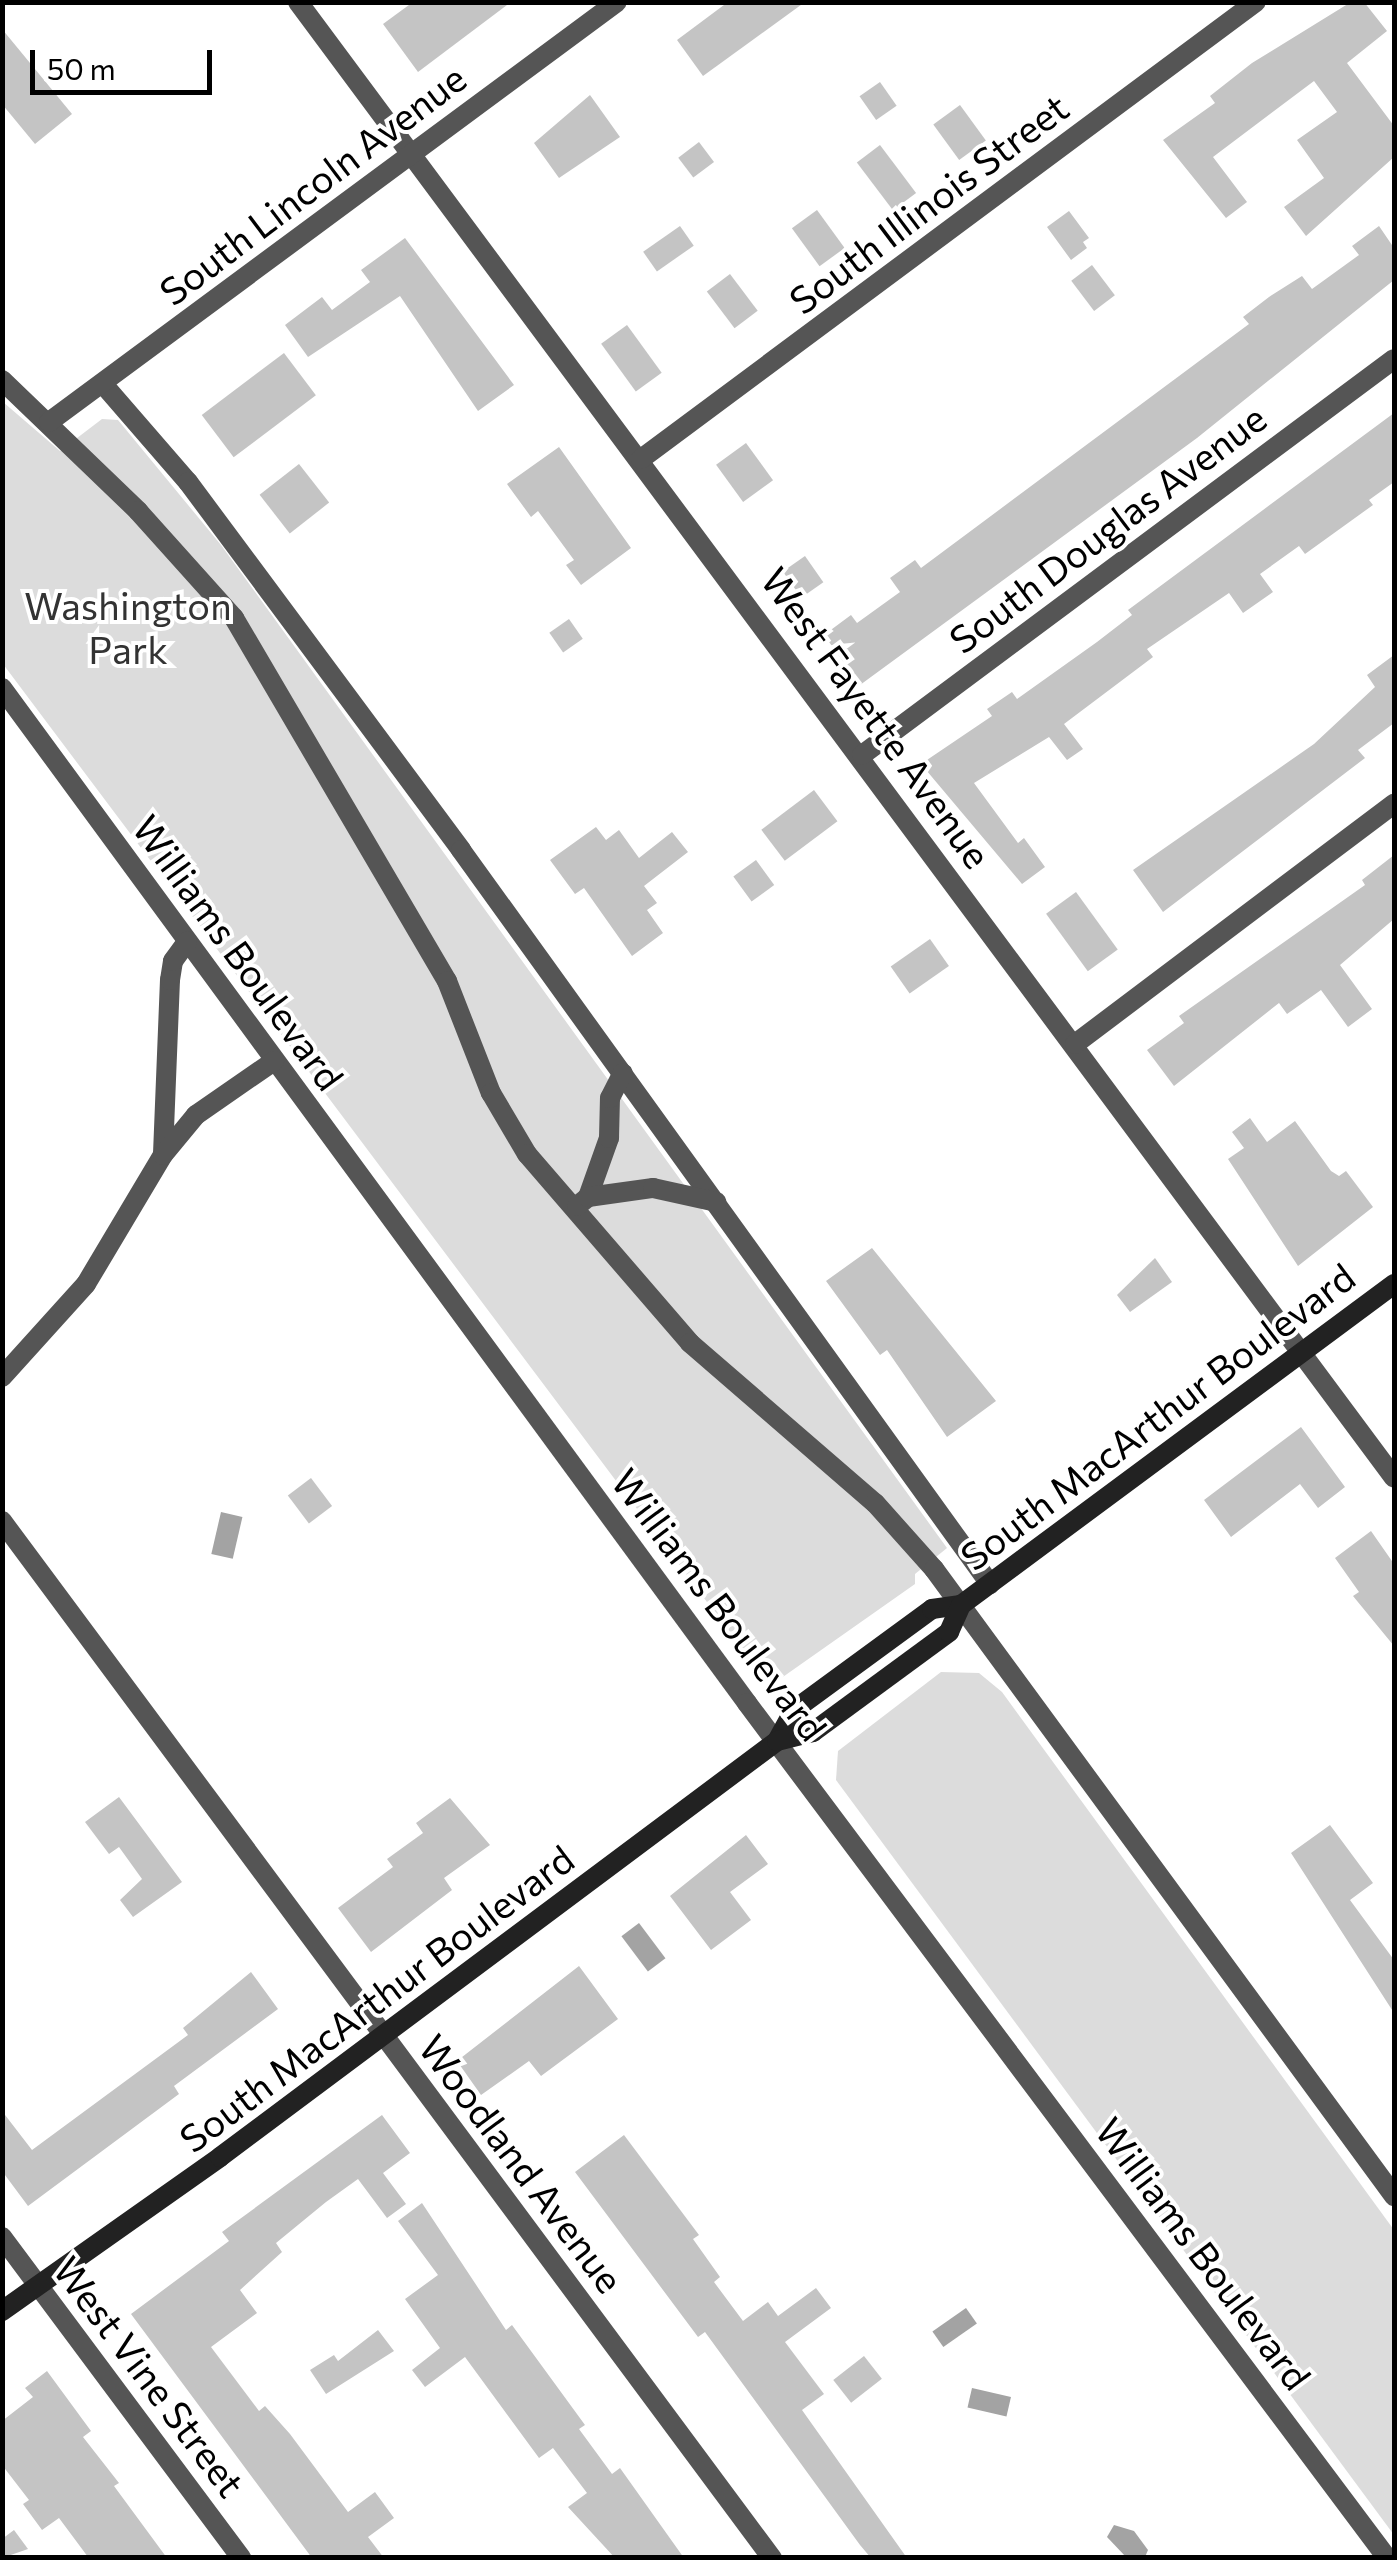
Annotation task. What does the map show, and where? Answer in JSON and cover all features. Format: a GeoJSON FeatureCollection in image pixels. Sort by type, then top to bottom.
{"type":"FeatureCollection","features":[{"type":"Feature","properties":{"kind":"main road","name":"South MacArthur Boulevard"},"geometry":{"type":"LineString","coordinates":[[6,2314],[777,1741],[813,1732],[949,1632],[961,1605],[1394,1284]]}},
{"type":"Feature","properties":{"kind":"street","name":"West Fayette Avenue"},"geometry":{"type":"LineString","coordinates":[[298,2],[862,754],[1394,1478]]}},
{"type":"Feature","properties":{"kind":"street","name":"South Lincoln Avenue"},"geometry":{"type":"LineString","coordinates":[[49,422],[617,2]]}},
{"type":"Feature","properties":{"kind":"street","name":"South Illinois Street"},"geometry":{"type":"LineString","coordinates":[[641,459],[1256,2]]}},
{"type":"Feature","properties":{"kind":"street","name":"South Douglas Avenue"},"geometry":{"type":"LineString","coordinates":[[862,754],[1394,359]]}},
{"type":"Feature","properties":{"kind":"street"},"geometry":{"type":"LineString","coordinates":[[2,380],[49,422],[234,618],[447,982],[490,1093],[527,1154],[582,1201],[690,1343],[875,1503],[961,1605],[1394,2196]]}},
{"type":"Feature","properties":{"kind":"street"},"geometry":{"type":"LineString","coordinates":[[103,384],[188,482],[623,1073],[990,1584]]}},
{"type":"Feature","properties":{"kind":"street","name":"Williams Boulevard"},"geometry":{"type":"LineString","coordinates":[[2,688],[777,1741],[1387,2558]]}},
{"type":"Feature","properties":{"kind":"street"},"geometry":{"type":"LineString","coordinates":[[1075,1044],[1394,804]]}},
{"type":"Feature","properties":{"kind":"street"},"geometry":{"type":"LineString","coordinates":[[163,1154],[170,980],[178,948],[187,942]]}},
{"type":"Feature","properties":{"kind":"street"},"geometry":{"type":"LineString","coordinates":[[2,1377],[86,1284],[163,1154],[196,1114],[274,1061]]}},
{"type":"Feature","properties":{"kind":"street"},"geometry":{"type":"LineString","coordinates":[[582,1201],[609,1138],[610,1098],[623,1073]]}},
{"type":"Feature","properties":{"kind":"street"},"geometry":{"type":"LineString","coordinates":[[582,1201],[653,1188],[716,1202]]}},
{"type":"Feature","properties":{"kind":"street","name":"Woodland Avenue"},"geometry":{"type":"LineString","coordinates":[[2,1521],[772,2558]]}},
{"type":"Feature","properties":{"kind":"street","name":"West Vine Street"},"geometry":{"type":"LineString","coordinates":[[2,2237],[241,2558]]}},
{"type":"Feature","properties":{"kind":"green space","name":"Washington Park"},"geometry":{"type":"Polygon","coordinates":[[[3,402],[60,451],[102,419],[118,420],[221,545],[947,1548],[915,1574],[915,1584],[770,1686],[3,664],[3,402]]]}},
{"type":"Feature","properties":{"kind":"green space"},"geometry":{"type":"Polygon","coordinates":[[[941,1672],[979,1673],[1002,1692],[1394,2230],[1394,2535],[836,1780],[838,1751],[941,1672]]]}},
{"type":"Feature","properties":{"kind":"shaded area"},"geometry":{"type":"Polygon","coordinates":[[[221,1512],[242,1517],[233,1559],[211,1554],[221,1512]]]}},
{"type":"Feature","properties":{"kind":"shaded area"},"geometry":{"type":"Polygon","coordinates":[[[639,1923],[665,1958],[648,1971],[621,1936],[639,1923]]]}},
{"type":"Feature","properties":{"kind":"shaded area"},"geometry":{"type":"Polygon","coordinates":[[[966,2308],[977,2324],[943,2347],[932,2332],[966,2308]]]}},
{"type":"Feature","properties":{"kind":"shaded area"},"geometry":{"type":"Polygon","coordinates":[[[972,2388],[1011,2397],[1006,2416],[968,2407],[972,2388]]]}},
{"type":"Feature","properties":{"kind":"shaded area"},"geometry":{"type":"Polygon","coordinates":[[[1114,2525],[1134,2531],[1148,2550],[1145,2557],[1126,2557],[1107,2537],[1114,2525]]]}},
{"type":"Feature","properties":{"kind":"building"},"geometry":{"type":"Polygon","coordinates":[[[413,2],[511,2],[418,72],[383,24],[413,2]]]}},
{"type":"Feature","properties":{"kind":"building"},"geometry":{"type":"Polygon","coordinates":[[[728,2],[805,2],[703,76],[677,40],[728,2]]]}},
{"type":"Feature","properties":{"kind":"building"},"geometry":{"type":"Polygon","coordinates":[[[1351,2],[1364,2],[1387,31],[1347,63],[1394,126],[1394,157],[1306,236],[1284,207],[1324,178],[1297,140],[1337,112],[1314,81],[1213,157],[1247,202],[1226,218],[1163,140],[1215,103],[1210,96],[1252,63],[1351,2]]]}},
{"type":"Feature","properties":{"kind":"building"},"geometry":{"type":"Polygon","coordinates":[[[2,29],[72,114],[35,144],[2,104],[2,29]]]}},
{"type":"Feature","properties":{"kind":"building"},"geometry":{"type":"Polygon","coordinates":[[[880,82],[897,106],[876,120],[860,96],[880,82]]]}},
{"type":"Feature","properties":{"kind":"building"},"geometry":{"type":"Polygon","coordinates":[[[590,95],[620,137],[559,178],[534,143],[590,95]]]}},
{"type":"Feature","properties":{"kind":"building"},"geometry":{"type":"Polygon","coordinates":[[[960,105],[986,141],[959,160],[933,124],[960,105]]]}},
{"type":"Feature","properties":{"kind":"building"},"geometry":{"type":"Polygon","coordinates":[[[699,142],[714,162],[693,178],[678,158],[699,142]]]}},
{"type":"Feature","properties":{"kind":"building"},"geometry":{"type":"Polygon","coordinates":[[[880,145],[916,193],[893,210],[857,162],[880,145]]]}},
{"type":"Feature","properties":{"kind":"building"},"geometry":{"type":"Polygon","coordinates":[[[817,210],[845,248],[820,266],[792,228],[817,210]]]}},
{"type":"Feature","properties":{"kind":"building"},"geometry":{"type":"Polygon","coordinates":[[[1069,211],[1089,238],[1083,242],[1087,248],[1071,260],[1047,227],[1069,211]]]}},
{"type":"Feature","properties":{"kind":"building"},"geometry":{"type":"Polygon","coordinates":[[[680,226],[694,246],[657,271],[643,252],[680,226]]]}},
{"type":"Feature","properties":{"kind":"building"},"geometry":{"type":"Polygon","coordinates":[[[1379,226],[1394,248],[1394,280],[1197,438],[860,685],[824,635],[851,615],[857,623],[900,592],[890,578],[915,560],[921,568],[1249,324],[1243,317],[1269,297],[1302,276],[1312,289],[1359,255],[1352,246],[1379,226]]]}},
{"type":"Feature","properties":{"kind":"building"},"geometry":{"type":"Polygon","coordinates":[[[405,238],[514,385],[478,411],[400,296],[308,357],[285,325],[322,297],[332,310],[370,282],[361,270],[405,238]]]}},
{"type":"Feature","properties":{"kind":"building"},"geometry":{"type":"Polygon","coordinates":[[[1092,265],[1115,295],[1094,311],[1071,281],[1092,265]]]}},
{"type":"Feature","properties":{"kind":"building"},"geometry":{"type":"Polygon","coordinates":[[[730,274],[758,311],[735,328],[707,291],[730,274]]]}},
{"type":"Feature","properties":{"kind":"building"},"geometry":{"type":"Polygon","coordinates":[[[627,325],[662,373],[636,392],[601,344],[627,325]]]}},
{"type":"Feature","properties":{"kind":"building"},"geometry":{"type":"Polygon","coordinates":[[[284,353],[316,395],[234,457],[202,415],[284,353]]]}},
{"type":"Feature","properties":{"kind":"building"},"geometry":{"type":"Polygon","coordinates":[[[1394,413],[1394,482],[1369,500],[1373,505],[1305,554],[1299,546],[1260,574],[1273,592],[1243,613],[1229,593],[1147,649],[1153,657],[1064,724],[1083,749],[1067,760],[1049,737],[974,783],[1018,843],[1024,838],[1045,867],[1022,884],[921,764],[992,716],[987,709],[1012,692],[1017,699],[1097,642],[1132,615],[1128,610],[1394,413]]]}},
{"type":"Feature","properties":{"kind":"building"},"geometry":{"type":"Polygon","coordinates":[[[746,443],[773,480],[743,502],[716,465],[746,443]]]}},
{"type":"Feature","properties":{"kind":"building"},"geometry":{"type":"Polygon","coordinates":[[[559,447],[631,548],[581,585],[566,565],[574,560],[538,511],[531,517],[507,484],[559,447]]]}},
{"type":"Feature","properties":{"kind":"building"},"geometry":{"type":"Polygon","coordinates":[[[299,464],[329,503],[290,533],[260,495],[299,464]]]}},
{"type":"Feature","properties":{"kind":"building"},"geometry":{"type":"Polygon","coordinates":[[[805,556],[823,582],[801,598],[783,571],[805,556]]]}},
{"type":"Feature","properties":{"kind":"building"},"geometry":{"type":"Polygon","coordinates":[[[569,619],[583,639],[563,652],[549,633],[569,619]]]}},
{"type":"Feature","properties":{"kind":"building"},"geometry":{"type":"Polygon","coordinates":[[[1394,655],[1394,723],[1358,750],[1365,758],[1163,912],[1133,870],[1314,744],[1375,687],[1367,675],[1394,655]]]}},
{"type":"Feature","properties":{"kind":"building"},"geometry":{"type":"Polygon","coordinates":[[[814,790],[837,821],[785,861],[761,830],[814,790]]]}},
{"type":"Feature","properties":{"kind":"building"},"geometry":{"type":"Polygon","coordinates":[[[596,827],[606,840],[619,830],[639,858],[672,832],[688,852],[644,886],[657,903],[647,910],[663,933],[632,956],[584,888],[575,894],[550,860],[596,827]]]}},
{"type":"Feature","properties":{"kind":"building"},"geometry":{"type":"Polygon","coordinates":[[[1394,855],[1394,919],[1340,965],[1372,1009],[1348,1027],[1321,990],[1287,1014],[1279,1003],[1174,1086],[1147,1050],[1184,1023],[1179,1016],[1365,885],[1362,880],[1394,855]]]}},
{"type":"Feature","properties":{"kind":"building"},"geometry":{"type":"Polygon","coordinates":[[[756,860],[774,885],[752,902],[733,876],[756,860]]]}},
{"type":"Feature","properties":{"kind":"building"},"geometry":{"type":"Polygon","coordinates":[[[1076,892],[1118,949],[1088,971],[1046,914],[1076,892]]]}},
{"type":"Feature","properties":{"kind":"building"},"geometry":{"type":"Polygon","coordinates":[[[930,939],[949,966],[910,994],[891,967],[930,939]]]}},
{"type":"Feature","properties":{"kind":"building"},"geometry":{"type":"Polygon","coordinates":[[[1250,1118],[1267,1142],[1295,1121],[1331,1171],[1339,1176],[1346,1171],[1373,1207],[1298,1266],[1228,1159],[1244,1148],[1232,1132],[1250,1118]]]}},
{"type":"Feature","properties":{"kind":"building"},"geometry":{"type":"Polygon","coordinates":[[[872,1248],[996,1401],[947,1437],[887,1350],[880,1355],[826,1281],[872,1248]]]}},
{"type":"Feature","properties":{"kind":"building"},"geometry":{"type":"Polygon","coordinates":[[[1155,1258],[1172,1282],[1130,1312],[1117,1295],[1155,1258]]]}},
{"type":"Feature","properties":{"kind":"building"},"geometry":{"type":"Polygon","coordinates":[[[1301,1427],[1345,1487],[1318,1508],[1300,1484],[1231,1537],[1204,1500],[1301,1427]]]}},
{"type":"Feature","properties":{"kind":"building"},"geometry":{"type":"Polygon","coordinates":[[[311,1478],[332,1506],[309,1523],[288,1495],[311,1478]]]}},
{"type":"Feature","properties":{"kind":"building"},"geometry":{"type":"Polygon","coordinates":[[[1371,1531],[1394,1564],[1394,1646],[1353,1596],[1359,1592],[1335,1558],[1371,1531]]]}},
{"type":"Feature","properties":{"kind":"building"},"geometry":{"type":"Polygon","coordinates":[[[119,1797],[182,1882],[133,1917],[120,1900],[142,1879],[119,1847],[109,1854],[85,1822],[119,1797]]]}},
{"type":"Feature","properties":{"kind":"building"},"geometry":{"type":"Polygon","coordinates":[[[450,1798],[490,1845],[444,1878],[452,1890],[371,1952],[338,1908],[393,1867],[387,1859],[423,1833],[416,1823],[450,1798]]]}},
{"type":"Feature","properties":{"kind":"building"},"geometry":{"type":"Polygon","coordinates":[[[1330,1825],[1373,1883],[1350,1900],[1394,1960],[1394,2013],[1291,1853],[1330,1825]]]}},
{"type":"Feature","properties":{"kind":"building"},"geometry":{"type":"Polygon","coordinates":[[[746,1835],[768,1864],[730,1892],[751,1920],[711,1950],[670,1896],[746,1835]]]}},
{"type":"Feature","properties":{"kind":"building"},"geometry":{"type":"Polygon","coordinates":[[[579,1966],[618,2019],[541,2076],[529,2061],[481,2095],[457,2061],[579,1966]]]}},
{"type":"Feature","properties":{"kind":"building"},"geometry":{"type":"Polygon","coordinates":[[[251,1972],[278,2009],[174,2086],[179,2094],[28,2206],[2,2171],[2,2111],[32,2150],[188,2035],[183,2028],[251,1972]]]}},
{"type":"Feature","properties":{"kind":"building"},"geometry":{"type":"Polygon","coordinates":[[[382,2115],[410,2153],[383,2173],[406,2204],[387,2218],[358,2179],[326,2202],[276,2243],[282,2252],[240,2290],[257,2313],[211,2347],[259,2411],[265,2406],[290,2434],[348,2512],[375,2492],[394,2518],[368,2537],[384,2558],[312,2558],[131,2314],[229,2241],[222,2232],[382,2115]]]}},
{"type":"Feature","properties":{"kind":"building"},"geometry":{"type":"Polygon","coordinates":[[[624,2135],[699,2235],[693,2239],[720,2277],[714,2282],[743,2321],[768,2302],[778,2316],[816,2288],[831,2308],[785,2342],[824,2394],[802,2410],[907,2558],[871,2558],[705,2332],[698,2337],[575,2172],[624,2135]]]}},
{"type":"Feature","properties":{"kind":"building"},"geometry":{"type":"Polygon","coordinates":[[[422,2203],[506,2330],[512,2325],[585,2425],[579,2429],[612,2474],[620,2468],[684,2558],[615,2558],[568,2507],[587,2493],[553,2448],[539,2458],[465,2357],[425,2387],[412,2370],[440,2348],[405,2299],[438,2275],[398,2221],[422,2203]]]}},
{"type":"Feature","properties":{"kind":"building"},"geometry":{"type":"Polygon","coordinates":[[[378,2330],[394,2351],[326,2394],[310,2370],[334,2355],[338,2361],[378,2330]]]}},
{"type":"Feature","properties":{"kind":"building"},"geometry":{"type":"Polygon","coordinates":[[[864,2356],[882,2379],[851,2403],[833,2380],[864,2356]]]}},
{"type":"Feature","properties":{"kind":"building"},"geometry":{"type":"Polygon","coordinates":[[[47,2371],[91,2431],[83,2437],[119,2483],[114,2486],[167,2558],[88,2557],[59,2518],[42,2530],[23,2504],[29,2500],[2,2465],[2,2421],[33,2397],[25,2388],[47,2371]]]}},
{"type":"Feature","properties":{"kind":"building"},"geometry":{"type":"Polygon","coordinates":[[[14,2530],[28,2549],[2,2558],[2,2539],[14,2530]]]}}]}
